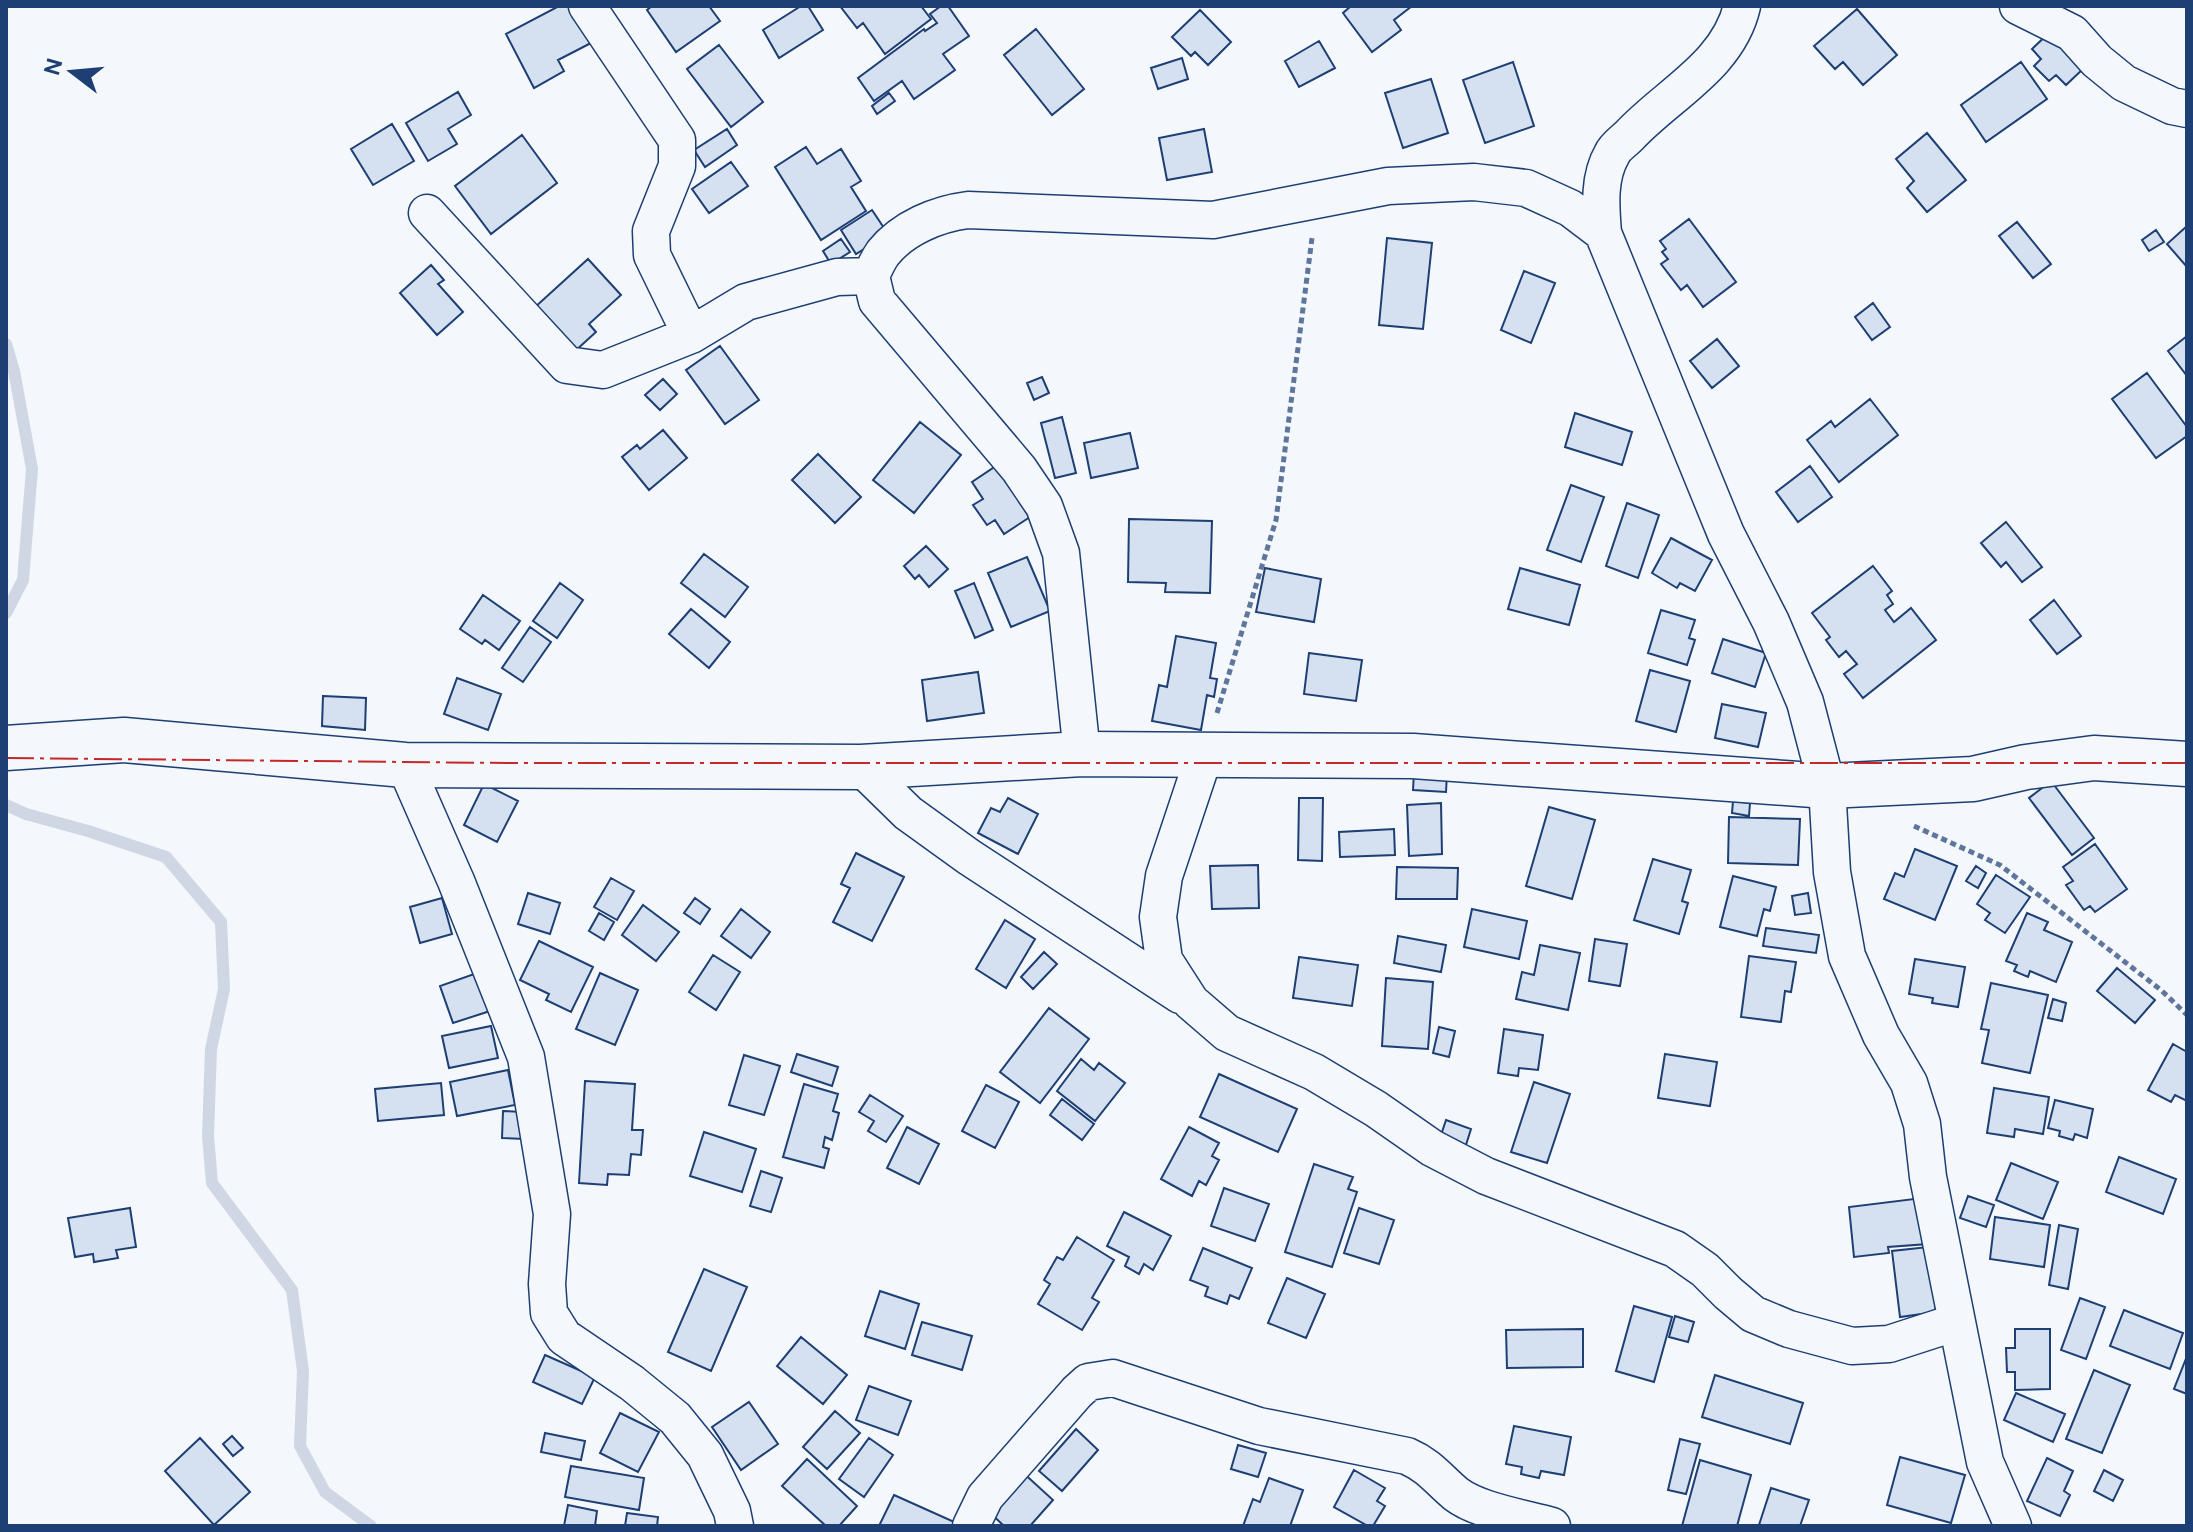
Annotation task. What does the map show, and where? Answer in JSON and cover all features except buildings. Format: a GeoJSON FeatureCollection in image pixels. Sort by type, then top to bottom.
{"type":"FeatureCollection","features":[{"type":"Feature","properties":{"kind":"street"},"geometry":{"type":"LineString","coordinates":[[587,6],[677,140],[677,166],[651,231],[652,255],[691,335]]}},
{"type":"Feature","properties":{"kind":"street"},"geometry":{"type":"LineString","coordinates":[[1742,6],[1727,40],[1707,68],[1639,125],[1611,154],[1600,194],[1603,233],[1726,534],[1771,622],[1805,702],[1827,786],[1832,872],[1847,956],[1881,1035],[1909,1083],[1922,1124],[1928,1177],[1985,1462],[2013,1526]]}},
{"type":"Feature","properties":{"kind":"street"},"geometry":{"type":"LineString","coordinates":[[2018,6],[2072,33],[2097,61],[2124,83],[2172,106],[2187,109]]}},
{"type":"Feature","properties":{"kind":"street"},"geometry":{"type":"LineString","coordinates":[[1082,754],[1061,553],[1044,506],[1019,469],[877,301],[871,276],[883,253],[899,239],[943,213],[968,210],[1213,220],[1388,186],[1474,182],[1526,188],[1570,208],[1603,233]]}},
{"type":"Feature","properties":{"kind":"street"},"geometry":{"type":"LineString","coordinates":[[427,213],[567,365],[603,370],[691,335],[746,302],[837,277],[871,276]]}},
{"type":"Feature","properties":{"kind":"street"},"geometry":{"type":"LineString","coordinates":[[6,748],[124,740],[405,765],[861,767],[1082,754],[1413,756],[1827,786],[1973,779],[2026,767],[2094,758],[2187,764]]}},
{"type":"Feature","properties":{"kind":"street"},"geometry":{"type":"LineString","coordinates":[[1191,1002],[1164,960],[1158,917],[1164,876],[1204,756]]}},
{"type":"Feature","properties":{"kind":"street"},"geometry":{"type":"LineString","coordinates":[[405,765],[456,881],[526,1057],[552,1214],[547,1284],[549,1313],[564,1337],[632,1383],[675,1418],[705,1455],[732,1511],[735,1526]]}},
{"type":"Feature","properties":{"kind":"street"},"geometry":{"type":"LineString","coordinates":[[861,767],[908,813],[969,857],[1191,1002],[1227,1033],[1314,1072],[1376,1109],[1432,1148],[1486,1176],[1675,1249],[1705,1270],[1753,1314],[1852,1346],[1889,1344],[1957,1322]]}},
{"type":"Feature","properties":{"kind":"street"},"geometry":{"type":"LineString","coordinates":[[971,1526],[985,1497],[1077,1392],[1088,1382],[1113,1378],[1259,1426],[1407,1456],[1424,1464],[1457,1494],[1476,1504],[1552,1526]]}},
{"type":"Feature","properties":{"kind":"path"},"geometry":{"type":"LineString","coordinates":[[1204,756],[1276,520],[1317,201]]}},
{"type":"Feature","properties":{"kind":"path"},"geometry":{"type":"LineString","coordinates":[[1914,826],[2000,865],[2161,990],[2187,1015]]}},
{"type":"Feature","properties":{"kind":"waterway"},"geometry":{"type":"LineString","coordinates":[[6,344],[32,469],[23,580],[6,613]]}},
{"type":"Feature","properties":{"kind":"waterway"},"geometry":{"type":"LineString","coordinates":[[6,805],[166,857],[221,922],[224,989],[211,1049],[208,1136],[212,1183],[292,1290],[303,1371],[300,1446],[325,1492],[371,1526]]}},
{"type":"Feature","properties":{"kind":"power"},"geometry":{"type":"LineString","coordinates":[[6,758],[508,763],[2187,763]]}}]}
